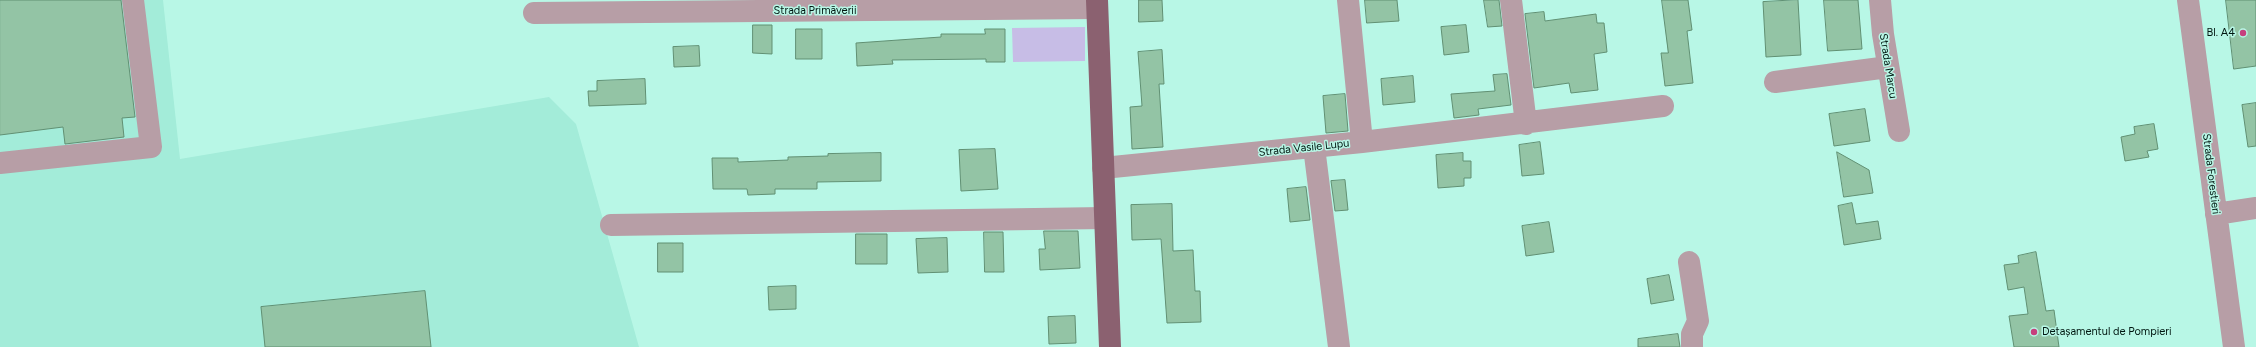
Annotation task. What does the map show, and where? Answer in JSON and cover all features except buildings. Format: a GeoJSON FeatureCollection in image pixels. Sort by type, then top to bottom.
{"type":"FeatureCollection","features":[{"type":"Feature","properties":{"kind":"main road"},"geometry":{"type":"LineString","coordinates":[[1097,4],[1110,347]]}},
{"type":"Feature","properties":{"kind":"street"},"geometry":{"type":"LineString","coordinates":[[0,163],[152,147],[133,0]]}},
{"type":"Feature","properties":{"kind":"street","name":"Strada Vasile Lupu"},"geometry":{"type":"LineString","coordinates":[[1103,168],[1362,142],[1348,0]]}},
{"type":"Feature","properties":{"kind":"street"},"geometry":{"type":"LineString","coordinates":[[1511,0],[1526,124]]}},
{"type":"Feature","properties":{"kind":"street","name":"Strada Marcu"},"geometry":{"type":"LineString","coordinates":[[1880,0],[1888,67],[1899,131]]}},
{"type":"Feature","properties":{"kind":"street","name":"Strada Forestieri"},"geometry":{"type":"LineString","coordinates":[[2188,0],[2234,347]]}},
{"type":"Feature","properties":{"kind":"street","name":"Strada Primăverii"},"geometry":{"type":"LineString","coordinates":[[534,13],[1097,4]]}},
{"type":"Feature","properties":{"kind":"street"},"geometry":{"type":"LineString","coordinates":[[1775,82],[1888,67]]}},
{"type":"Feature","properties":{"kind":"street"},"geometry":{"type":"LineString","coordinates":[[1362,142],[1526,124],[1663,106]]}},
{"type":"Feature","properties":{"kind":"street"},"geometry":{"type":"LineString","coordinates":[[1314,146],[1340,347]]}},
{"type":"Feature","properties":{"kind":"street"},"geometry":{"type":"LineString","coordinates":[[2216,214],[2256,208]]}},
{"type":"Feature","properties":{"kind":"street"},"geometry":{"type":"LineString","coordinates":[[611,225],[1105,218]]}},
{"type":"Feature","properties":{"kind":"street"},"geometry":{"type":"LineString","coordinates":[[1689,262],[1698,321],[1692,334],[1692,347]]}},
{"type":"Feature","properties":{"kind":"shaded area"},"geometry":{"type":"Polygon","coordinates":[[[0,0],[163,0],[180,159],[549,97],[576,124],[639,347],[0,347],[0,0]]]}},
{"type":"Feature","properties":{"kind":"shaded area"},"geometry":{"type":"Polygon","coordinates":[[[1085,27],[1085,61],[1013,62],[1012,28],[1085,27]]]}},
{"type":"Feature","properties":{"kind":"place","name":"Bl. A4"},"geometry":{"type":"Point","coordinates":[2243,33]}},
{"type":"Feature","properties":{"kind":"place","name":"Detașamentul de Pompieri"},"geometry":{"type":"Point","coordinates":[2034,332]}}]}
